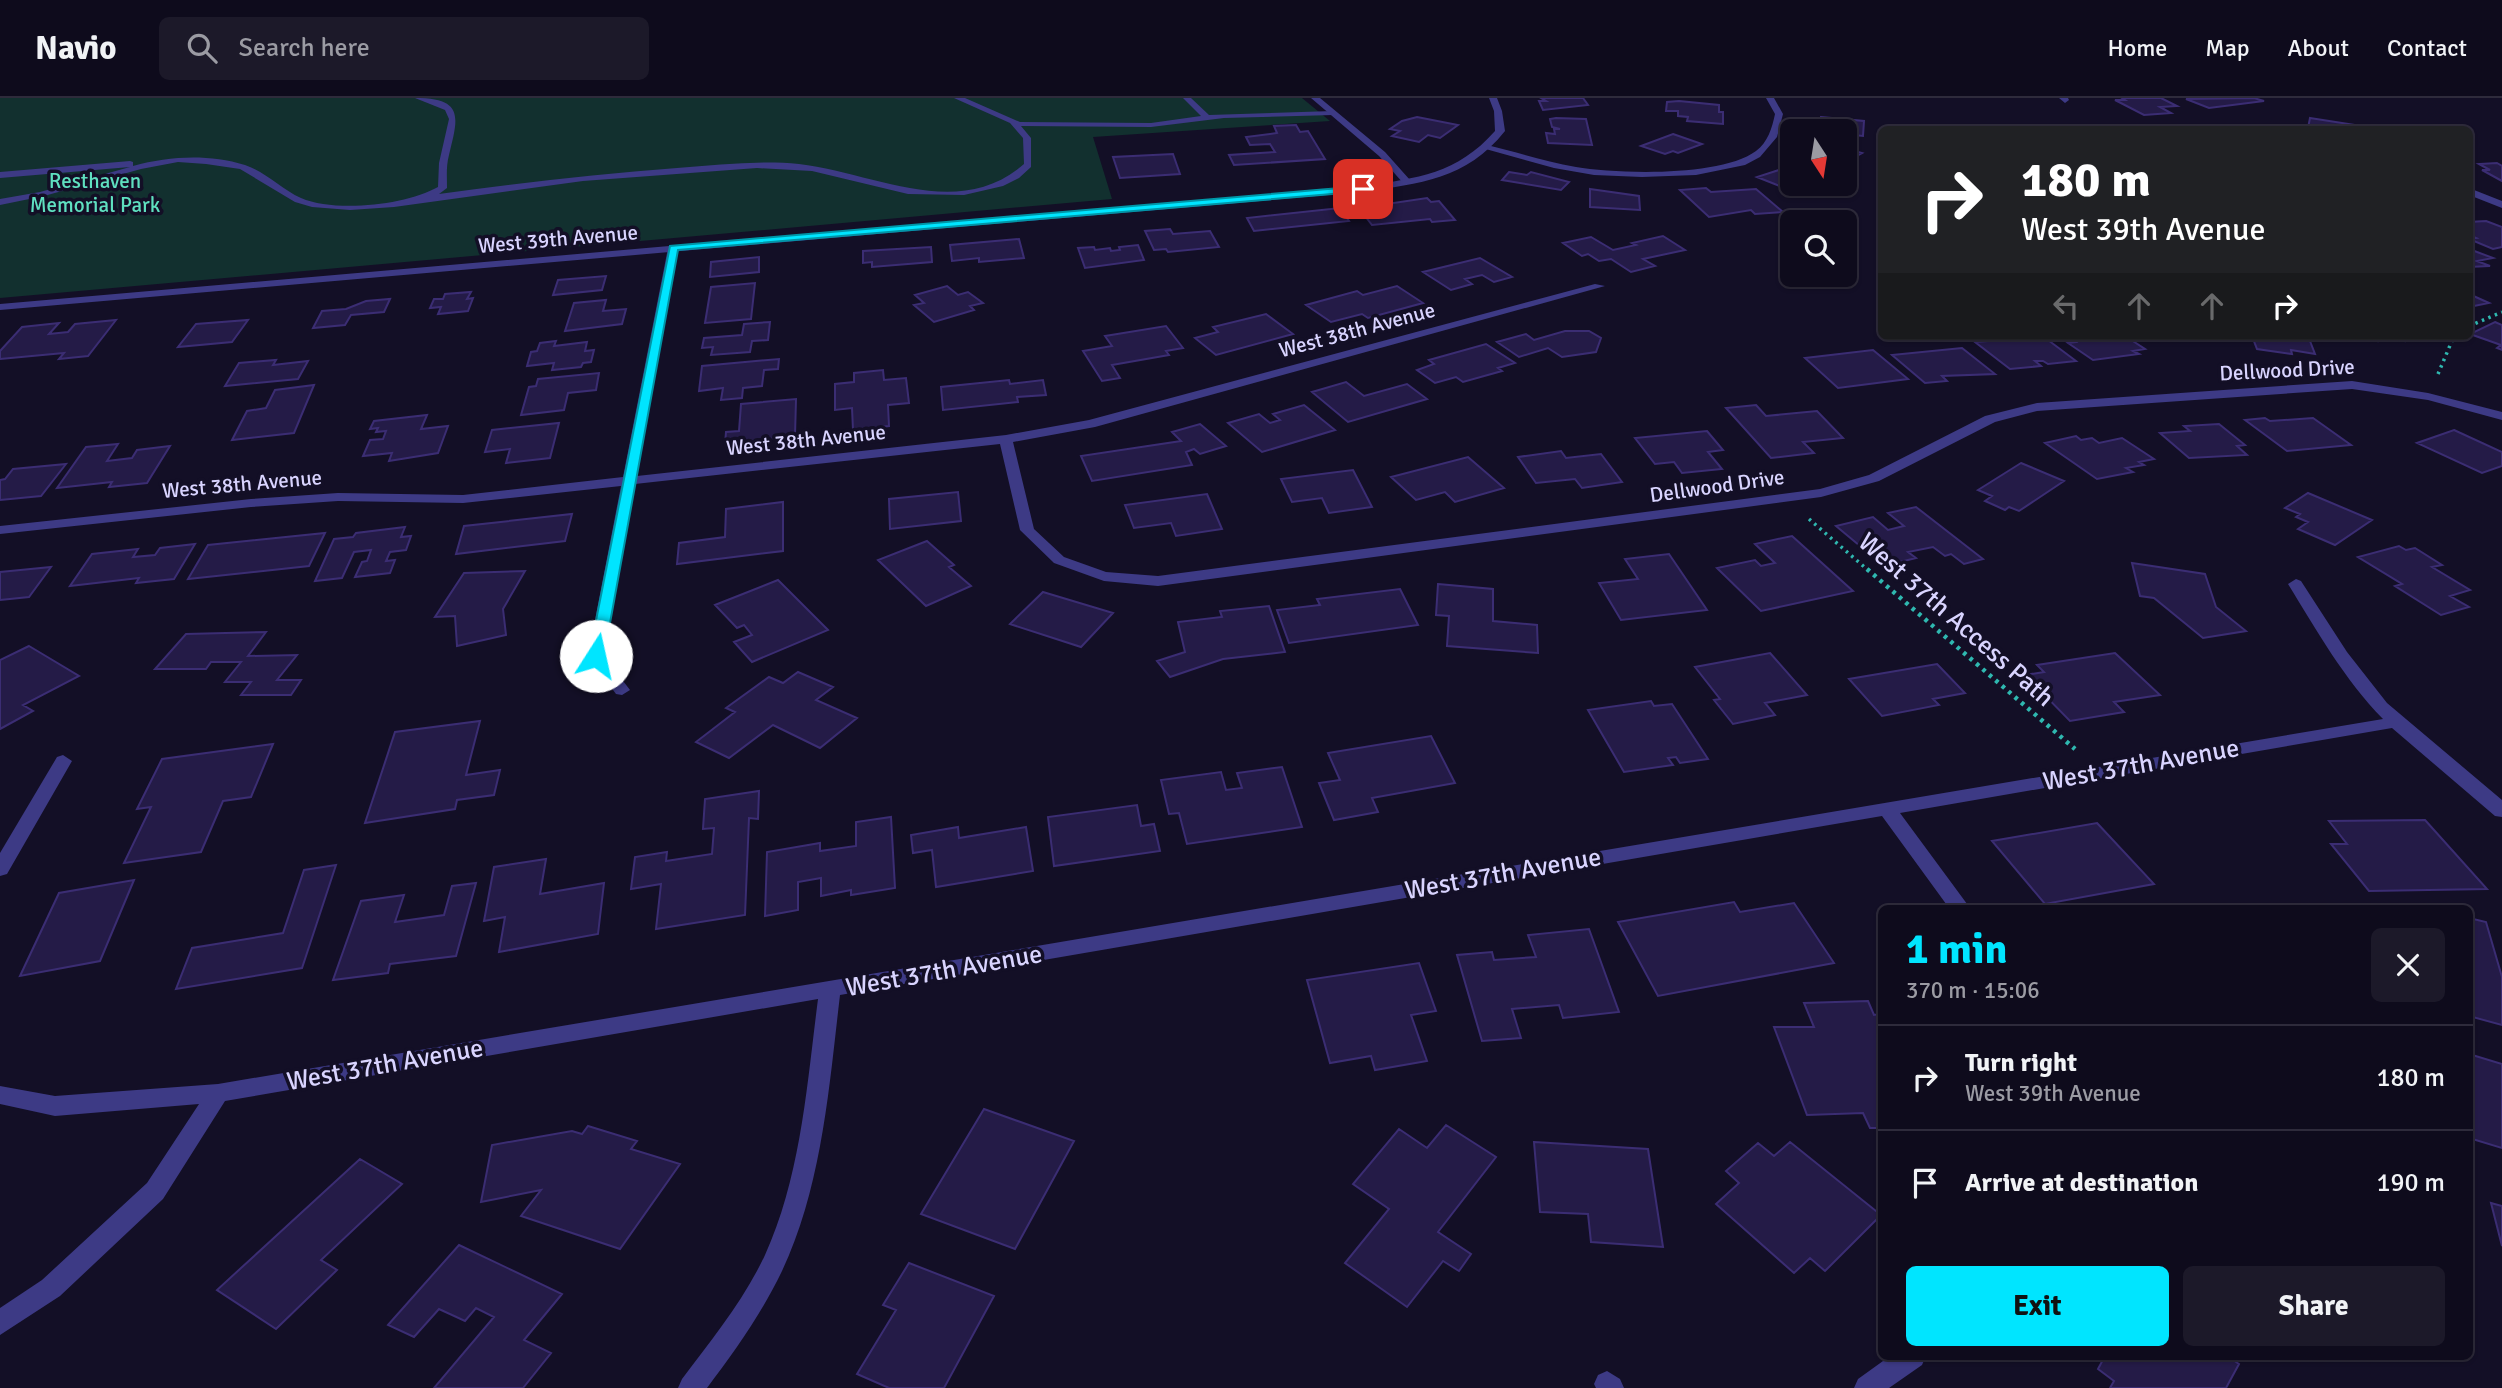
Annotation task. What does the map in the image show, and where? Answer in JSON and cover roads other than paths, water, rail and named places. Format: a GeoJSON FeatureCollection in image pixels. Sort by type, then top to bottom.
{"type":"FeatureCollection","features":[{"type":"Feature","properties":{"kind":"street"},"geometry":{"type":"LineString","coordinates":[[1315,98],[1382,154],[1407,182]]}},
{"type":"Feature","properties":{"kind":"street"},"geometry":{"type":"LineString","coordinates":[[1493,98],[1498,111],[1500,131],[1487,148],[1578,170],[1631,175],[1678,174],[1724,167],[1756,156],[1776,134],[1779,114],[1770,98]]}},
{"type":"Feature","properties":{"kind":"street","name":"West 39th Avenue"},"geometry":{"type":"LineString","coordinates":[[0,307],[1350,190],[1446,173],[1472,161],[1487,148]]}},
{"type":"Feature","properties":{"kind":"street"},"geometry":{"type":"LineString","coordinates":[[2473,193],[2502,205]]}},
{"type":"Feature","properties":{"kind":"street"},"geometry":{"type":"LineString","coordinates":[[622,690],[596,656],[673,248]]}},
{"type":"Feature","properties":{"kind":"street","name":"West 38th Avenue"},"geometry":{"type":"LineString","coordinates":[[0,530],[251,503],[338,497],[463,499],[1006,439],[1090,424],[1599,286]]}},
{"type":"Feature","properties":{"kind":"street","name":"Dellwood Drive"},"geometry":{"type":"LineString","coordinates":[[1006,439],[1027,530],[1059,560],[1104,576],[1158,581],[1821,493],[1874,478],[1990,418],[2037,407],[2352,386],[2429,396],[2502,416]]}},
{"type":"Feature","properties":{"kind":"street"},"geometry":{"type":"LineString","coordinates":[[2296,584],[2355,677],[2396,722],[2482,790],[2502,811]]}},
{"type":"Feature","properties":{"kind":"street","name":"West 37th Avenue"},"geometry":{"type":"LineString","coordinates":[[0,1095],[55,1107],[218,1093],[2396,722]]}},
{"type":"Feature","properties":{"kind":"street"},"geometry":{"type":"LineString","coordinates":[[0,869],[63,761]]}},
{"type":"Feature","properties":{"kind":"street"},"geometry":{"type":"LineString","coordinates":[[1886,808],[1958,905]]}},
{"type":"Feature","properties":{"kind":"street"},"geometry":{"type":"LineString","coordinates":[[691,1388],[743,1318],[782,1245],[807,1162],[830,990]]}},
{"type":"Feature","properties":{"kind":"street"},"geometry":{"type":"LineString","coordinates":[[0,1323],[51,1288],[155,1191],[218,1093]]}},
{"type":"Feature","properties":{"kind":"street"},"geometry":{"type":"LineString","coordinates":[[1867,1388],[1907,1360]]}},
{"type":"Feature","properties":{"kind":"lane"},"geometry":{"type":"LineString","coordinates":[[419,98],[438,103],[455,118],[456,125],[443,161],[443,188]]}},
{"type":"Feature","properties":{"kind":"lane"},"geometry":{"type":"LineString","coordinates":[[958,98],[984,107],[1014,124],[1023,132],[1030,147]]}},
{"type":"Feature","properties":{"kind":"lane"},"geometry":{"type":"LineString","coordinates":[[1187,98],[1208,118]]}},
{"type":"Feature","properties":{"kind":"lane"},"geometry":{"type":"LineString","coordinates":[[1014,124],[1151,125],[1208,118],[1333,113]]}},
{"type":"Feature","properties":{"kind":"lane"},"geometry":{"type":"LineString","coordinates":[[0,175],[201,161],[256,171],[297,199],[316,205],[360,207],[598,176],[778,166],[829,171],[893,190],[954,193],[980,189],[1014,177],[1028,165],[1030,147],[1036,136],[1044,131],[1092,125]]}},
{"type":"Feature","properties":{"kind":"lane"},"geometry":{"type":"LineString","coordinates":[[0,202],[47,194],[161,162]]}},
{"type":"Feature","properties":{"kind":"lane"},"geometry":{"type":"LineString","coordinates":[[415,200],[443,188],[484,190]]}},
{"type":"Feature","properties":{"kind":"park label","name":"Resthaven Memorial Park"},"geometry":{"type":"Point","coordinates":[95,193]}}]}
